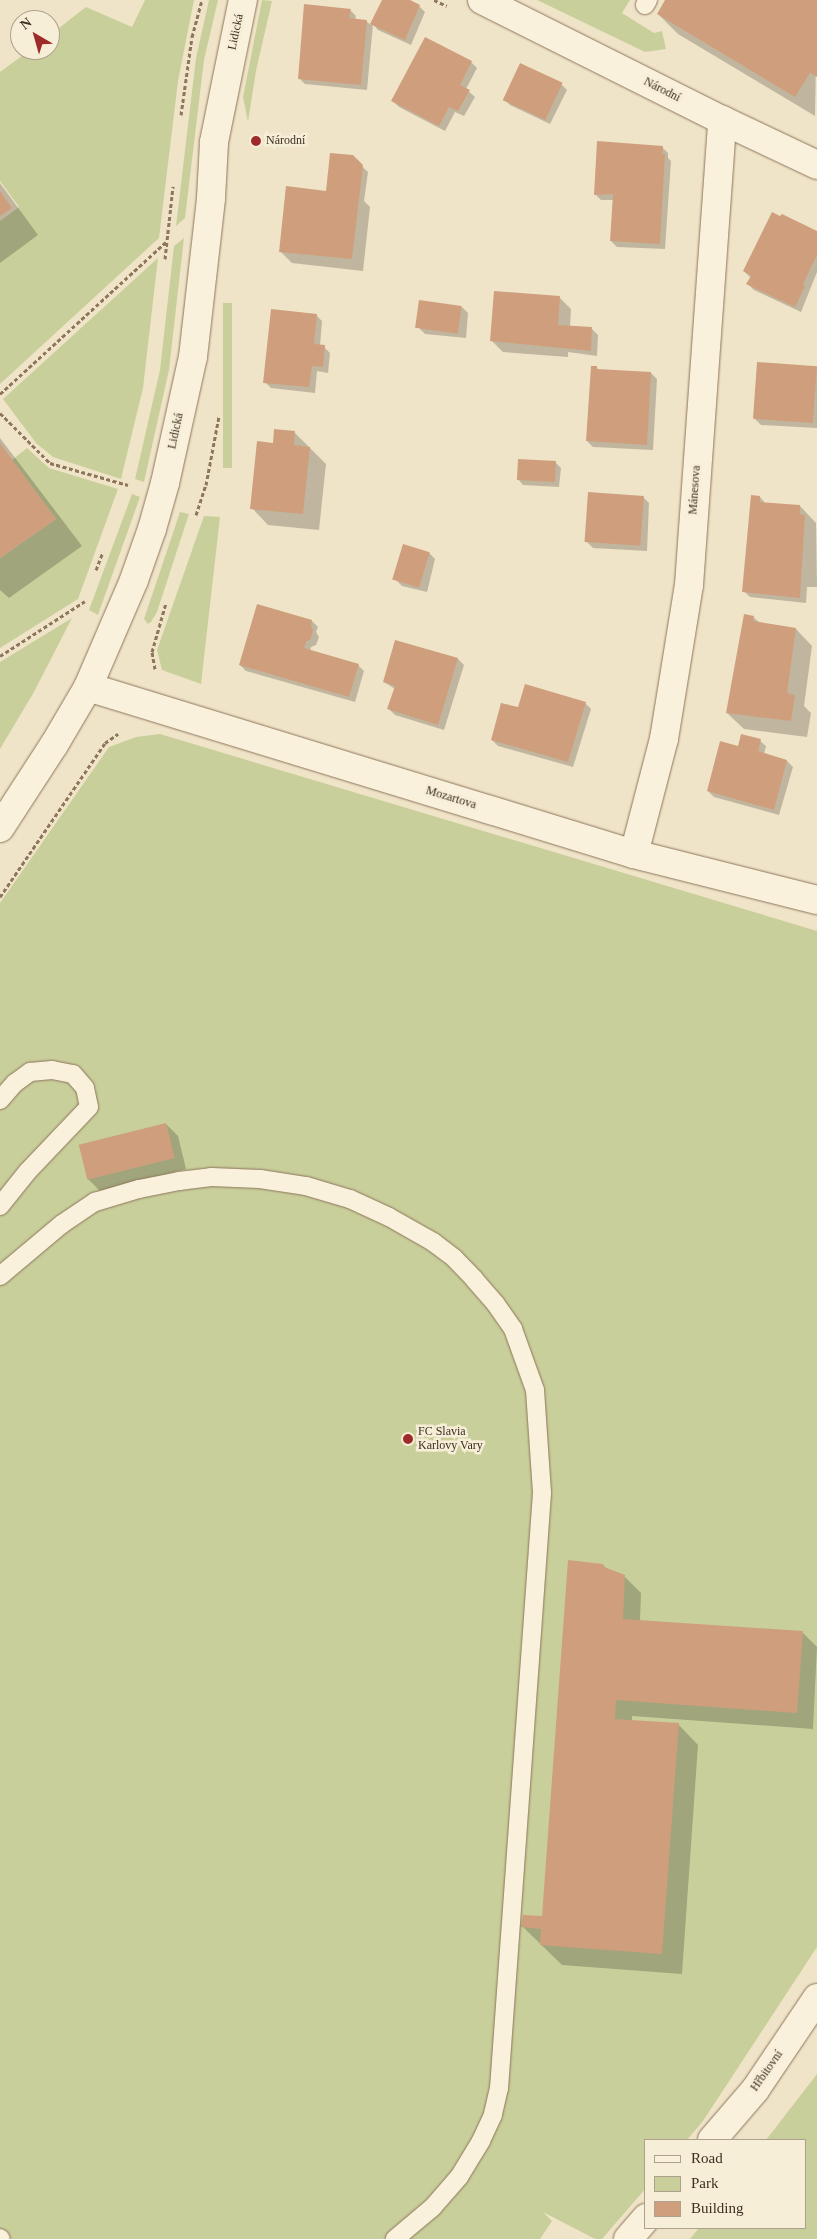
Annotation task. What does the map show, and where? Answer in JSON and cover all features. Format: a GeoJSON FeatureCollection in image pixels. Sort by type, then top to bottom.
{"type":"FeatureCollection","features":[{"type":"Feature","properties":{"kind":"street","name":"Lidická"},"geometry":{"type":"LineString","coordinates":[[0,828],[54,745],[88,687],[134,580],[165,484],[193,356],[214,142],[243,0]]}},
{"type":"Feature","properties":{"kind":"street","name":"Národní"},"geometry":{"type":"LineString","coordinates":[[482,0],[722,120],[817,165]]}},
{"type":"Feature","properties":{"kind":"street","name":"Mánesova"},"geometry":{"type":"LineString","coordinates":[[634,854],[664,739],[689,584],[722,120]]}},
{"type":"Feature","properties":{"kind":"street","name":"Mozartova"},"geometry":{"type":"LineString","coordinates":[[88,687],[634,854],[817,900]]}},
{"type":"Feature","properties":{"kind":"street","name":"Hřbitovní"},"geometry":{"type":"LineString","coordinates":[[713,2139],[755,2090],[817,1998]]}},
{"type":"Feature","properties":{"kind":"street"},"geometry":{"type":"LineString","coordinates":[[628,2239],[644,2220]]}},
{"type":"Feature","properties":{"kind":"lane"},"geometry":{"type":"LineString","coordinates":[[0,1100],[15,1083],[30,1072],[52,1070],[73,1074],[85,1088],[89,1107],[28,1172],[0,1206]]}},
{"type":"Feature","properties":{"kind":"lane"},"geometry":{"type":"LineString","coordinates":[[0,1276],[62,1224],[95,1202],[139,1189],[178,1181],[211,1177],[260,1179],[306,1186],[350,1199],[389,1217],[433,1242],[454,1258],[474,1279],[495,1303],[513,1330],[536,1390],[542,1493],[499,2088],[493,2115],[482,2141],[459,2177],[433,2207],[395,2239]]}},
{"type":"Feature","properties":{"kind":"path"},"geometry":{"type":"LineString","coordinates":[[180,124],[192,37],[202,0]]}},
{"type":"Feature","properties":{"kind":"path"},"geometry":{"type":"LineString","coordinates":[[165,260],[174,182]]}},
{"type":"Feature","properties":{"kind":"path"},"geometry":{"type":"LineString","coordinates":[[0,394],[167,240]]}},
{"type":"Feature","properties":{"kind":"path"},"geometry":{"type":"LineString","coordinates":[[194,522],[206,484],[220,412]]}},
{"type":"Feature","properties":{"kind":"path"},"geometry":{"type":"LineString","coordinates":[[0,413],[50,463],[128,485]]}},
{"type":"Feature","properties":{"kind":"path"},"geometry":{"type":"LineString","coordinates":[[124,494],[130,475]]}},
{"type":"Feature","properties":{"kind":"path"},"geometry":{"type":"LineString","coordinates":[[95,574],[105,547]]}},
{"type":"Feature","properties":{"kind":"path"},"geometry":{"type":"LineString","coordinates":[[82,609],[88,592]]}},
{"type":"Feature","properties":{"kind":"path"},"geometry":{"type":"LineString","coordinates":[[160,676],[153,666],[152,652],[168,596]]}},
{"type":"Feature","properties":{"kind":"path"},"geometry":{"type":"LineString","coordinates":[[0,656],[85,601]]}},
{"type":"Feature","properties":{"kind":"path"},"geometry":{"type":"LineString","coordinates":[[0,896],[105,743],[111,737],[124,731]]}},
{"type":"Feature","properties":{"kind":"green space"},"geometry":{"type":"Polygon","coordinates":[[[145,0],[194,0],[178,81],[159,238],[0,384],[0,221],[19,207],[0,181],[0,72],[16,60],[60,60],[60,27],[86,7],[132,27],[145,0]]]}},
{"type":"Feature","properties":{"kind":"green space"},"geometry":{"type":"Polygon","coordinates":[[[209,0],[218,0],[204,60],[185,218],[176,226],[196,58],[209,0]]]}},
{"type":"Feature","properties":{"kind":"green space"},"geometry":{"type":"Polygon","coordinates":[[[262,0],[272,1],[256,71],[248,122],[243,97],[262,0]]]}},
{"type":"Feature","properties":{"kind":"green space"},"geometry":{"type":"Polygon","coordinates":[[[537,0],[630,0],[622,13],[654,33],[662,31],[666,49],[645,52],[537,0]]]}},
{"type":"Feature","properties":{"kind":"green space"},"geometry":{"type":"Polygon","coordinates":[[[184,238],[169,370],[144,482],[135,479],[160,370],[174,246],[184,238]]]}},
{"type":"Feature","properties":{"kind":"green space"},"geometry":{"type":"Polygon","coordinates":[[[158,258],[143,388],[121,479],[53,457],[36,443],[3,399],[158,258]]]}},
{"type":"Feature","properties":{"kind":"green space"},"geometry":{"type":"Polygon","coordinates":[[[223,303],[232,303],[232,468],[223,468],[223,303]]]}},
{"type":"Feature","properties":{"kind":"green space"},"geometry":{"type":"Polygon","coordinates":[[[27,448],[49,468],[118,489],[78,599],[0,648],[0,558],[56,519],[12,460],[27,448]]]}},
{"type":"Feature","properties":{"kind":"green space"},"geometry":{"type":"Polygon","coordinates":[[[132,494],[140,497],[98,615],[89,610],[132,494]]]}},
{"type":"Feature","properties":{"kind":"green space"},"geometry":{"type":"Polygon","coordinates":[[[180,512],[189,514],[157,612],[148,624],[144,619],[180,512]]]}},
{"type":"Feature","properties":{"kind":"green space"},"geometry":{"type":"Polygon","coordinates":[[[204,516],[220,517],[201,684],[162,670],[157,650],[204,516]]]}},
{"type":"Feature","properties":{"kind":"green space"},"geometry":{"type":"Polygon","coordinates":[[[72,618],[34,692],[0,749],[0,662],[72,618]]]}},
{"type":"Feature","properties":{"kind":"green space","name":"FC Slavia Karlovy Vary"},"geometry":{"type":"Polygon","coordinates":[[[160,734],[817,931],[817,1947],[703,2121],[688,2139],[644,2139],[644,2190],[602,2239],[595,2239],[543,2212],[552,2221],[540,2239],[0,2239],[0,903],[109,747],[136,737],[160,734]]]}},
{"type":"Feature","properties":{"kind":"green space"},"geometry":{"type":"Polygon","coordinates":[[[817,2074],[817,2239],[690,2239],[698,2229],[807,2229],[807,2139],[767,2139],[817,2074]]]}},
{"type":"Feature","properties":{"kind":"building"},"geometry":{"type":"Polygon","coordinates":[[[382,0],[410,0],[420,5],[405,40],[370,24],[382,0]]]}},
{"type":"Feature","properties":{"kind":"building"},"geometry":{"type":"Polygon","coordinates":[[[665,0],[817,0],[817,77],[810,73],[795,97],[657,14],[665,0]]]}},
{"type":"Feature","properties":{"kind":"building"},"geometry":{"type":"Polygon","coordinates":[[[304,4],[351,9],[349,18],[367,20],[361,85],[298,79],[304,4]]]}},
{"type":"Feature","properties":{"kind":"building"},"geometry":{"type":"Polygon","coordinates":[[[425,37],[472,61],[460,85],[470,90],[458,111],[449,107],[439,126],[391,101],[425,37]]]}},
{"type":"Feature","properties":{"kind":"building"},"geometry":{"type":"Polygon","coordinates":[[[520,63],[563,83],[545,120],[503,100],[520,63]]]}},
{"type":"Feature","properties":{"kind":"building"},"geometry":{"type":"Polygon","coordinates":[[[597,141],[663,146],[662,154],[665,154],[660,244],[610,241],[613,194],[594,195],[597,141]]]}},
{"type":"Feature","properties":{"kind":"building"},"geometry":{"type":"Polygon","coordinates":[[[330,153],[353,155],[363,165],[352,259],[279,252],[286,186],[326,191],[330,153]]]}},
{"type":"Feature","properties":{"kind":"building"},"geometry":{"type":"Polygon","coordinates":[[[0,191],[12,208],[0,216],[0,191]]]}},
{"type":"Feature","properties":{"kind":"building"},"geometry":{"type":"Polygon","coordinates":[[[772,212],[780,216],[782,214],[817,231],[817,255],[803,284],[805,286],[795,307],[746,284],[751,276],[743,271],[772,212]]]}},
{"type":"Feature","properties":{"kind":"building"},"geometry":{"type":"Polygon","coordinates":[[[494,291],[560,296],[558,325],[592,327],[591,351],[490,341],[494,291]]]}},
{"type":"Feature","properties":{"kind":"building"},"geometry":{"type":"Polygon","coordinates":[[[419,300],[462,306],[458,334],[415,328],[419,300]]]}},
{"type":"Feature","properties":{"kind":"building"},"geometry":{"type":"Polygon","coordinates":[[[271,309],[317,314],[314,344],[325,345],[323,367],[312,366],[309,387],[263,383],[271,309]]]}},
{"type":"Feature","properties":{"kind":"building"},"geometry":{"type":"Polygon","coordinates":[[[757,362],[817,366],[813,423],[753,419],[757,362]]]}},
{"type":"Feature","properties":{"kind":"building"},"geometry":{"type":"Polygon","coordinates":[[[591,366],[597,366],[597,369],[651,372],[647,445],[586,441],[591,366]]]}},
{"type":"Feature","properties":{"kind":"building"},"geometry":{"type":"Polygon","coordinates":[[[274,429],[295,431],[294,445],[310,447],[303,514],[250,509],[257,441],[273,443],[274,429]]]}},
{"type":"Feature","properties":{"kind":"building"},"geometry":{"type":"Polygon","coordinates":[[[0,443],[56,519],[0,558],[0,443]]]}},
{"type":"Feature","properties":{"kind":"building"},"geometry":{"type":"Polygon","coordinates":[[[518,459],[556,461],[555,482],[517,480],[518,459]]]}},
{"type":"Feature","properties":{"kind":"building"},"geometry":{"type":"Polygon","coordinates":[[[588,492],[644,496],[640,546],[585,542],[588,492]]]}},
{"type":"Feature","properties":{"kind":"building"},"geometry":{"type":"Polygon","coordinates":[[[751,495],[760,496],[760,502],[800,505],[800,514],[805,515],[800,598],[742,592],[751,495]]]}},
{"type":"Feature","properties":{"kind":"building"},"geometry":{"type":"Polygon","coordinates":[[[403,544],[430,552],[419,588],[392,579],[403,544]]]}},
{"type":"Feature","properties":{"kind":"building"},"geometry":{"type":"Polygon","coordinates":[[[257,604],[312,620],[313,630],[311,639],[306,642],[304,648],[359,664],[349,697],[239,665],[257,604]]]}},
{"type":"Feature","properties":{"kind":"building"},"geometry":{"type":"Polygon","coordinates":[[[744,614],[754,616],[753,621],[796,628],[787,693],[795,695],[791,721],[726,713],[744,614]]]}},
{"type":"Feature","properties":{"kind":"building"},"geometry":{"type":"Polygon","coordinates":[[[395,640],[458,658],[438,725],[387,709],[395,686],[383,682],[395,640]]]}},
{"type":"Feature","properties":{"kind":"building"},"geometry":{"type":"Polygon","coordinates":[[[525,684],[586,702],[568,762],[491,740],[501,703],[518,707],[525,684]]]}},
{"type":"Feature","properties":{"kind":"building"},"geometry":{"type":"Polygon","coordinates":[[[741,734],[761,739],[758,751],[787,760],[774,810],[707,791],[720,741],[738,746],[741,734]]]}},
{"type":"Feature","properties":{"kind":"building"},"geometry":{"type":"Polygon","coordinates":[[[166,1123],[175,1158],[87,1180],[79,1145],[166,1123]]]}},
{"type":"Feature","properties":{"kind":"building"},"geometry":{"type":"Polygon","coordinates":[[[568,1560],[603,1564],[604,1567],[625,1575],[623,1619],[803,1631],[797,1713],[616,1700],[615,1719],[679,1723],[662,1954],[540,1945],[541,1929],[521,1927],[523,1915],[542,1916],[568,1560]]]}},
{"type":"Feature","properties":{"kind":"place","name":"Národní"},"geometry":{"type":"Point","coordinates":[256,141]}},
{"type":"Feature","properties":{"kind":"place","name":"FC Slavia Karlovy Vary"},"geometry":{"type":"Point","coordinates":[408,1439]}}]}
